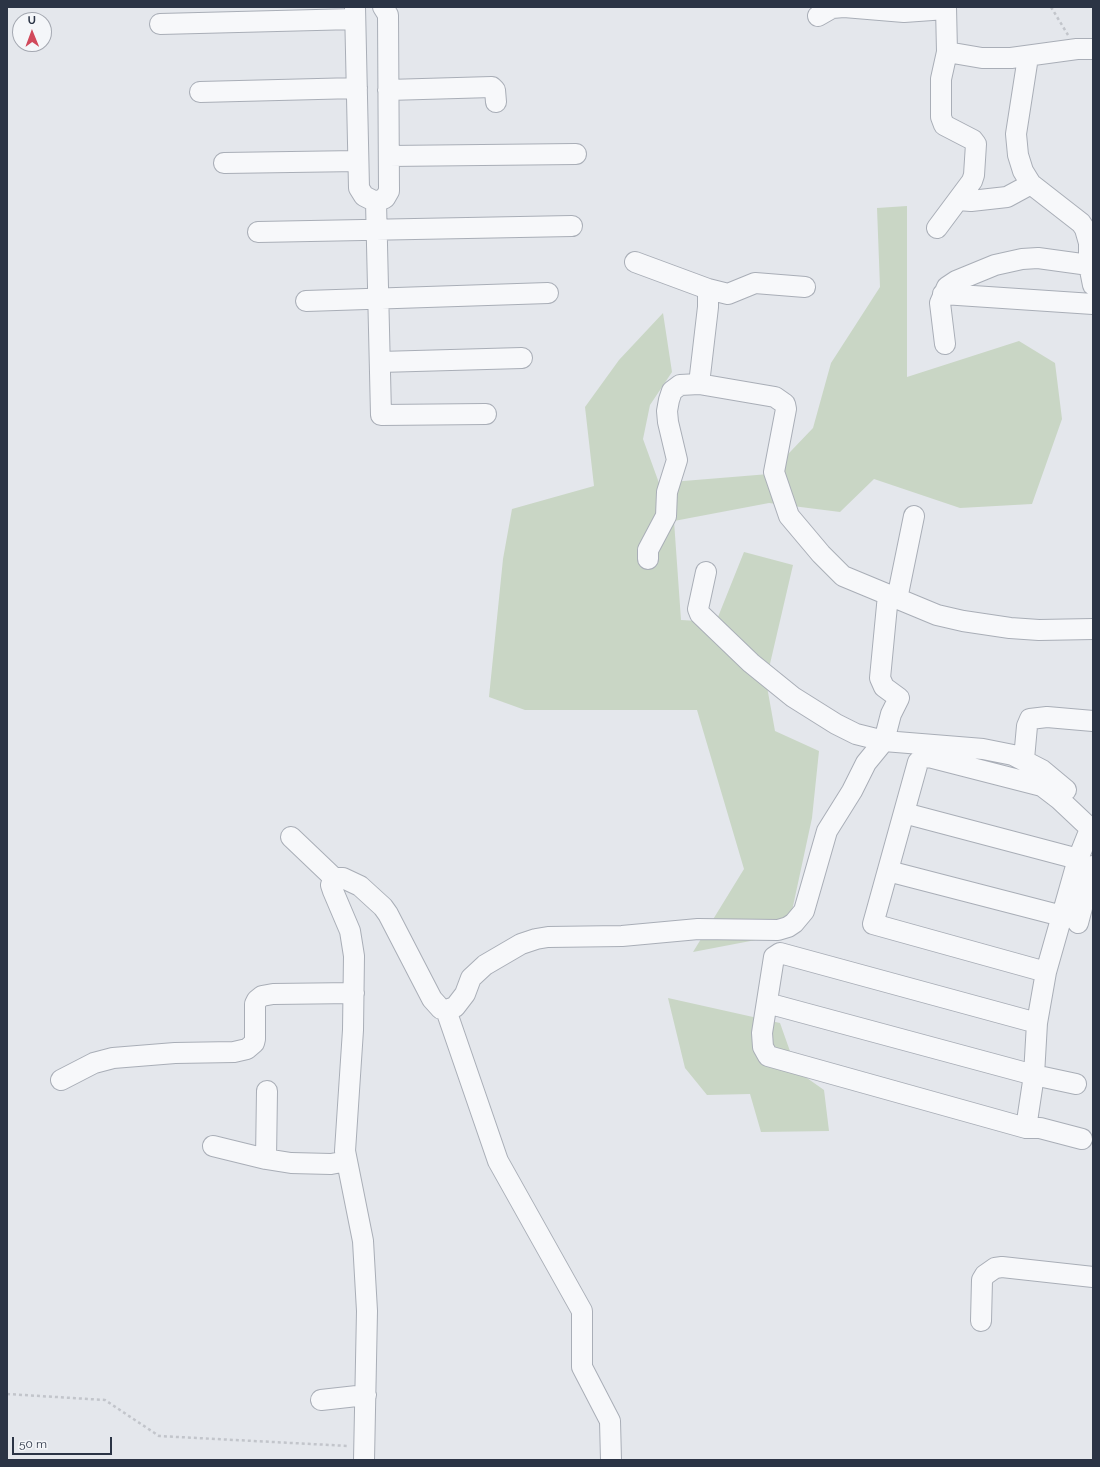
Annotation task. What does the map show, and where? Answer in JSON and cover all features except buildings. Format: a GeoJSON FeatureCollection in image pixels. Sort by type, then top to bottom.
{"type":"FeatureCollection","features":[{"type":"Feature","properties":{"kind":"street"},"geometry":{"type":"LineString","coordinates":[[376,202],[385,198],[389,191],[388,15],[383,7]]}},
{"type":"Feature","properties":{"kind":"street"},"geometry":{"type":"LineString","coordinates":[[818,16],[832,8],[844,7],[904,12],[946,8],[947,52],[941,79],[941,118],[944,125],[973,140],[976,144],[974,174],[972,181],[937,228]]}},
{"type":"Feature","properties":{"kind":"street"},"geometry":{"type":"LineString","coordinates":[[160,24],[355,13],[359,188],[364,196],[376,202]]}},
{"type":"Feature","properties":{"kind":"street"},"geometry":{"type":"LineString","coordinates":[[947,52],[982,58],[1028,57],[1085,49]]}},
{"type":"Feature","properties":{"kind":"street"},"geometry":{"type":"LineString","coordinates":[[1028,57],[1016,141],[1024,171],[1031,184],[1081,223],[1088,236],[1089,265],[1093,285]]}},
{"type":"Feature","properties":{"kind":"street"},"geometry":{"type":"LineString","coordinates":[[388,90],[492,86],[495,90],[496,102]]}},
{"type":"Feature","properties":{"kind":"street"},"geometry":{"type":"LineString","coordinates":[[200,92],[357,88]]}},
{"type":"Feature","properties":{"kind":"street"},"geometry":{"type":"LineString","coordinates":[[389,156],[576,154]]}},
{"type":"Feature","properties":{"kind":"street"},"geometry":{"type":"LineString","coordinates":[[224,163],[358,161]]}},
{"type":"Feature","properties":{"kind":"street"},"geometry":{"type":"LineString","coordinates":[[958,200],[971,201],[1007,197],[1031,184]]}},
{"type":"Feature","properties":{"kind":"street"},"geometry":{"type":"LineString","coordinates":[[376,202],[381,415],[486,414]]}},
{"type":"Feature","properties":{"kind":"street"},"geometry":{"type":"LineString","coordinates":[[258,232],[572,226]]}},
{"type":"Feature","properties":{"kind":"street"},"geometry":{"type":"LineString","coordinates":[[945,344],[940,306],[943,294],[947,287],[956,281],[994,266],[1038,258],[1089,265]]}},
{"type":"Feature","properties":{"kind":"street"},"geometry":{"type":"LineString","coordinates":[[635,262],[708,289],[728,294],[755,283],[805,286]]}},
{"type":"Feature","properties":{"kind":"street"},"geometry":{"type":"LineString","coordinates":[[700,384],[708,307],[708,289]]}},
{"type":"Feature","properties":{"kind":"street"},"geometry":{"type":"LineString","coordinates":[[306,301],[548,293]]}},
{"type":"Feature","properties":{"kind":"street"},"geometry":{"type":"LineString","coordinates":[[943,294],[1093,304]]}},
{"type":"Feature","properties":{"kind":"street"},"geometry":{"type":"LineString","coordinates":[[380,362],[522,358]]}},
{"type":"Feature","properties":{"kind":"street"},"geometry":{"type":"LineString","coordinates":[[648,559],[648,550],[666,516],[667,492],[677,460],[668,422],[669,400],[672,392],[680,385],[700,384],[781,400],[786,409],[773,469],[789,516],[821,554],[843,576],[949,618],[982,625],[1039,630],[1093,629]]}},
{"type":"Feature","properties":{"kind":"street"},"geometry":{"type":"LineString","coordinates":[[291,837],[334,878],[343,878],[360,886],[383,907],[432,999],[441,1009],[446,1010],[455,1007],[465,994],[472,978],[485,965],[521,944],[536,939],[548,937],[622,936],[698,929],[778,930],[788,927],[794,923],[804,911],[827,831],[852,791],[866,763],[884,741],[891,714],[899,698],[884,687],[880,678],[893,597],[914,516]]}},
{"type":"Feature","properties":{"kind":"street"},"geometry":{"type":"LineString","coordinates":[[706,572],[698,609],[700,614],[751,663],[793,697],[844,729],[884,741],[983,749],[1024,759],[1042,770],[1092,824]]}},
{"type":"Feature","properties":{"kind":"street"},"geometry":{"type":"LineString","coordinates":[[1024,759],[1027,726],[1030,720],[1047,717],[1093,720]]}},
{"type":"Feature","properties":{"kind":"street"},"geometry":{"type":"LineString","coordinates":[[1046,972],[873,924],[918,762],[922,758],[929,757],[1042,786],[1092,824]]}},
{"type":"Feature","properties":{"kind":"street"},"geometry":{"type":"LineString","coordinates":[[904,813],[1085,862]]}},
{"type":"Feature","properties":{"kind":"street"},"geometry":{"type":"LineString","coordinates":[[1026,1128],[1034,1075],[1037,1024],[1046,972],[1070,919],[1085,862],[1092,824]]}},
{"type":"Feature","properties":{"kind":"street"},"geometry":{"type":"LineString","coordinates":[[888,871],[1070,919]]}},
{"type":"Feature","properties":{"kind":"street"},"geometry":{"type":"LineString","coordinates":[[334,878],[332,885],[333,892],[350,931],[354,956],[354,993],[345,1143],[347,1161],[363,1241],[367,1311],[364,1454]]}},
{"type":"Feature","properties":{"kind":"street"},"geometry":{"type":"LineString","coordinates":[[1037,1024],[780,953],[774,957],[762,1033],[763,1047],[768,1056],[1026,1128],[1040,1128],[1082,1139]]}},
{"type":"Feature","properties":{"kind":"street"},"geometry":{"type":"LineString","coordinates":[[61,1080],[94,1063],[113,1058],[175,1053],[228,1052],[246,1049],[254,1043],[256,1039],[255,1004],[262,996],[273,994],[354,993]]}},
{"type":"Feature","properties":{"kind":"street"},"geometry":{"type":"LineString","coordinates":[[767,1003],[1034,1075],[1076,1084]]}},
{"type":"Feature","properties":{"kind":"street"},"geometry":{"type":"LineString","coordinates":[[446,1010],[498,1161],[582,1311],[582,1367],[610,1421],[611,1460]]}},
{"type":"Feature","properties":{"kind":"street"},"geometry":{"type":"LineString","coordinates":[[266,1159],[267,1092]]}},
{"type":"Feature","properties":{"kind":"street"},"geometry":{"type":"LineString","coordinates":[[213,1146],[266,1159],[314,1164],[347,1161]]}},
{"type":"Feature","properties":{"kind":"street"},"geometry":{"type":"LineString","coordinates":[[981,1322],[982,1280],[985,1275],[995,1268],[1002,1267],[1093,1277]]}},
{"type":"Feature","properties":{"kind":"street"},"geometry":{"type":"LineString","coordinates":[[321,1400],[366,1395]]}},
{"type":"Feature","properties":{"kind":"path"},"geometry":{"type":"LineString","coordinates":[[1051,7],[1085,49]]}},
{"type":"Feature","properties":{"kind":"path"},"geometry":{"type":"LineString","coordinates":[[7,1394],[105,1400],[159,1436],[364,1454]]}},
{"type":"Feature","properties":{"kind":"green space"},"geometry":{"type":"Polygon","coordinates":[[[907,206],[907,377],[1019,341],[1055,363],[1062,419],[1032,504],[960,508],[874,479],[840,512],[769,503],[674,521],[681,620],[716,622],[744,552],[793,565],[766,681],[775,731],[819,751],[812,818],[787,934],[693,952],[744,869],[697,710],[525,710],[489,697],[503,559],[512,509],[594,486],[585,407],[619,360],[663,313],[672,372],[650,405],[643,439],[659,483],[769,474],[813,428],[831,363],[880,287],[877,208],[907,206]]]}},
{"type":"Feature","properties":{"kind":"green space"},"geometry":{"type":"Polygon","coordinates":[[[668,998],[780,1023],[797,1071],[824,1090],[829,1131],[761,1132],[750,1094],[707,1095],[685,1068],[668,998]]]}}]}
